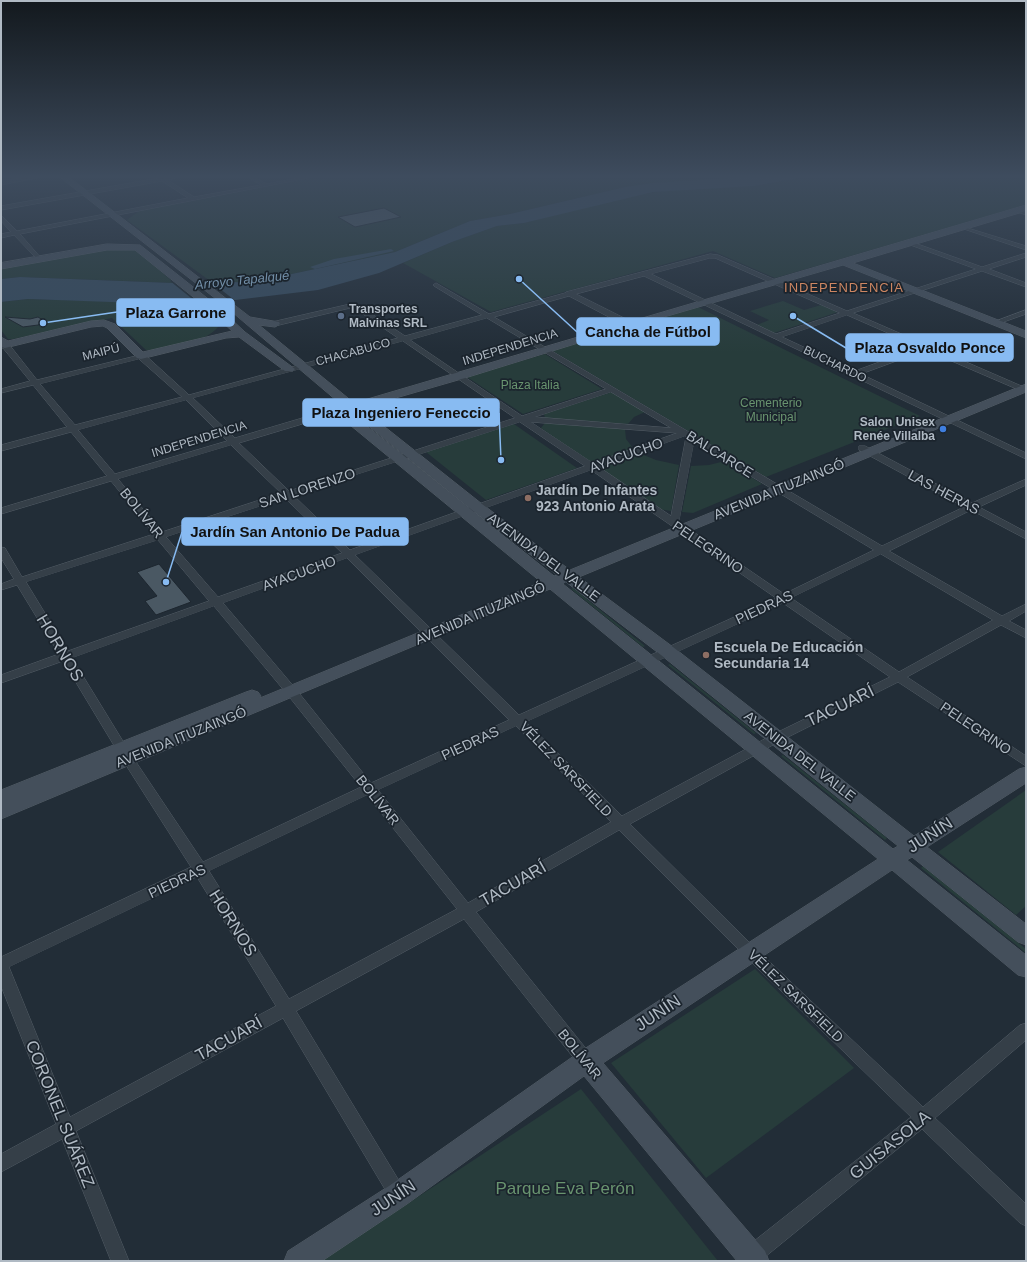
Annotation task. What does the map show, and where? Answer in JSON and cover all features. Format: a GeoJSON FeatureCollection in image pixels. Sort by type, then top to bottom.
{"type":"FeatureCollection","features":[{"type":"Feature","properties":{"kind":"main road","name":"AVENIDA DEL VALLE"},"geometry":{"type":"LineString","coordinates":[[132,236],[220,305],[272,351],[295,368]]}},
{"type":"Feature","properties":{"kind":"main road","name":"INDEPENDENCIA"},"geometry":{"type":"LineString","coordinates":[[339,410],[461,376],[629,324],[707,303],[930,236]]}},
{"type":"Feature","properties":{"kind":"main road"},"geometry":{"type":"LineString","coordinates":[[1,266],[107,248],[124,242],[127,239]]}},
{"type":"Feature","properties":{"kind":"main road","name":"AVENIDA DEL VALLE"},"geometry":{"type":"LineString","coordinates":[[107,248],[137,247],[185,277],[220,305],[249,320],[266,336],[295,368],[339,410],[464,512],[667,651],[1026,936]]}},
{"type":"Feature","properties":{"kind":"main road"},"geometry":{"type":"LineString","coordinates":[[843,262],[1026,335]]}},
{"type":"Feature","properties":{"kind":"main road","name":"AVENIDA DEL VALLE"},"geometry":{"type":"LineString","coordinates":[[220,305],[226,320],[241,334],[352,406],[478,507],[647,660],[1026,968]]}},
{"type":"Feature","properties":{"kind":"main road"},"geometry":{"type":"LineString","coordinates":[[207,339],[221,328],[226,320]]}},
{"type":"Feature","properties":{"kind":"main road"},"geometry":{"type":"LineString","coordinates":[[249,320],[275,324]]}},
{"type":"Feature","properties":{"kind":"main road","name":"VÉLEZ SARSFIELD"},"geometry":{"type":"LineString","coordinates":[[2,344],[91,324],[104,323],[111,326],[141,356]]}},
{"type":"Feature","properties":{"kind":"main road"},"geometry":{"type":"LineString","coordinates":[[266,336],[266,329],[275,324]]}},
{"type":"Feature","properties":{"kind":"main road","name":"MAIPÚ"},"geometry":{"type":"LineString","coordinates":[[141,356],[207,339],[241,334]]}},
{"type":"Feature","properties":{"kind":"main road","name":"AVENIDA ITUZAINGÓ"},"geometry":{"type":"LineString","coordinates":[[1,798],[124,754],[556,576],[1023,387]]}},
{"type":"Feature","properties":{"kind":"main road","name":"AVENIDA ITUZAINGÓ"},"geometry":{"type":"LineString","coordinates":[[1,812],[124,754]]}},
{"type":"Feature","properties":{"kind":"main road","name":"JUNÍN"},"geometry":{"type":"LineString","coordinates":[[298,1261],[398,1195],[586,1061],[912,846],[1026,774]]}},
{"type":"Feature","properties":{"kind":"main road","name":"BOLÍVAR"},"geometry":{"type":"LineString","coordinates":[[586,1061],[753,1258]]}},
{"type":"Feature","properties":{"kind":"street"},"geometry":{"type":"LineString","coordinates":[[19,236],[39,259]]}},
{"type":"Feature","properties":{"kind":"street"},"geometry":{"type":"LineString","coordinates":[[990,236],[1026,248]]}},
{"type":"Feature","properties":{"kind":"street"},"geometry":{"type":"LineString","coordinates":[[907,242],[1026,285]]}},
{"type":"Feature","properties":{"kind":"street","name":"CHACABUCO"},"geometry":{"type":"LineString","coordinates":[[1,448],[705,256],[716,256],[775,282]]}},
{"type":"Feature","properties":{"kind":"street"},"geometry":{"type":"LineString","coordinates":[[776,336],[1026,256]]}},
{"type":"Feature","properties":{"kind":"street","name":"BUCHARDO"},"geometry":{"type":"LineString","coordinates":[[643,273],[1026,456]]}},
{"type":"Feature","properties":{"kind":"street"},"geometry":{"type":"LineString","coordinates":[[775,282],[925,348],[1023,387]]}},
{"type":"Feature","properties":{"kind":"street","name":"BALCARCE"},"geometry":{"type":"LineString","coordinates":[[436,285],[1026,635]]}},
{"type":"Feature","properties":{"kind":"street"},"geometry":{"type":"LineString","coordinates":[[568,293],[629,324]]}},
{"type":"Feature","properties":{"kind":"street","name":"PELEGRINO"},"geometry":{"type":"LineString","coordinates":[[275,324],[350,306],[359,308],[406,338],[678,527],[1026,762]]}},
{"type":"Feature","properties":{"kind":"street"},"geometry":{"type":"LineString","coordinates":[[995,323],[1026,312]]}},
{"type":"Feature","properties":{"kind":"street","name":"BOLÍVAR"},"geometry":{"type":"LineString","coordinates":[[2,344],[35,382],[215,603],[287,687],[586,1061]]}},
{"type":"Feature","properties":{"kind":"street"},"geometry":{"type":"LineString","coordinates":[[854,374],[925,348]]}},
{"type":"Feature","properties":{"kind":"street","name":"MAIPÚ"},"geometry":{"type":"LineString","coordinates":[[1,391],[141,356]]}},
{"type":"Feature","properties":{"kind":"street","name":"VÉLEZ SARSFIELD"},"geometry":{"type":"LineString","coordinates":[[141,356],[187,397],[519,721],[619,824],[1026,1217]]}},
{"type":"Feature","properties":{"kind":"street","name":"SAN LORENZO"},"geometry":{"type":"LineString","coordinates":[[1,587],[613,389]]}},
{"type":"Feature","properties":{"kind":"street","name":"INDEPENDENCIA"},"geometry":{"type":"LineString","coordinates":[[1,511],[339,410]]}},
{"type":"Feature","properties":{"kind":"street"},"geometry":{"type":"LineString","coordinates":[[523,418],[686,433],[678,527]]}},
{"type":"Feature","properties":{"kind":"street","name":"AYACUCHO"},"geometry":{"type":"LineString","coordinates":[[1,679],[686,433]]}},
{"type":"Feature","properties":{"kind":"street","name":"LAS HERAS"},"geometry":{"type":"LineString","coordinates":[[865,450],[1026,536]]}},
{"type":"Feature","properties":{"kind":"street","name":"PIEDRAS"},"geometry":{"type":"LineString","coordinates":[[1,964],[369,789],[784,598],[971,507],[1026,482]]}},
{"type":"Feature","properties":{"kind":"street","name":"HORNOS"},"geometry":{"type":"LineString","coordinates":[[1,550],[124,754],[200,870],[286,1008],[398,1195]]}},
{"type":"Feature","properties":{"kind":"street","name":"TACUARÍ"},"geometry":{"type":"LineString","coordinates":[[1,1163],[466,911],[619,824],[776,738],[899,677],[1026,607]]}},
{"type":"Feature","properties":{"kind":"street","name":"CORONEL SUÁREZ"},"geometry":{"type":"LineString","coordinates":[[1,967],[120,1261]]}},
{"type":"Feature","properties":{"kind":"street","name":"GUISASOLA"},"geometry":{"type":"LineString","coordinates":[[753,1258],[923,1118],[1026,1030]]}},
{"type":"Feature","properties":{"kind":"green space"},"geometry":{"type":"Polygon","coordinates":[[[149,236],[434,236],[395,252],[249,283],[210,281],[149,236]]]}},
{"type":"Feature","properties":{"kind":"green space"},"geometry":{"type":"Polygon","coordinates":[[[469,236],[920,236],[775,278],[713,251],[491,312],[403,263],[469,236]]]}},
{"type":"Feature","properties":{"kind":"green space"},"geometry":{"type":"Polygon","coordinates":[[[133,247],[174,283],[20,277],[1,279],[1,268],[113,248],[133,247]]]}},
{"type":"Feature","properties":{"kind":"green space"},"geometry":{"type":"Polygon","coordinates":[[[28,299],[202,304],[222,321],[209,335],[201,339],[152,351],[146,350],[112,318],[8,339],[1,330],[1,302],[28,299]]]}},
{"type":"Feature","properties":{"kind":"green space"},"geometry":{"type":"Polygon","coordinates":[[[783,301],[804,310],[821,305],[838,312],[774,333],[757,325],[769,320],[750,311],[783,301]]]}},
{"type":"Feature","properties":{"kind":"green space","name":"Cementerio Municipal"},"geometry":{"type":"Polygon","coordinates":[[[698,307],[920,416],[766,477],[551,350],[698,307]]]}},
{"type":"Feature","properties":{"kind":"green space","name":"Plaza Italia"},"geometry":{"type":"Polygon","coordinates":[[[545,354],[602,389],[523,414],[467,377],[545,354]]]}},
{"type":"Feature","properties":{"kind":"green space"},"geometry":{"type":"Polygon","coordinates":[[[612,392],[645,412],[634,417],[628,424],[545,418],[544,414],[612,392]]]}},
{"type":"Feature","properties":{"kind":"green space"},"geometry":{"type":"Polygon","coordinates":[[[545,423],[625,429],[626,439],[633,448],[591,464],[541,428],[545,423]]]}},
{"type":"Feature","properties":{"kind":"green space"},"geometry":{"type":"Polygon","coordinates":[[[514,424],[577,468],[486,500],[426,452],[514,424]]]}},
{"type":"Feature","properties":{"kind":"green space"},"geometry":{"type":"Polygon","coordinates":[[[639,453],[656,460],[679,465],[671,511],[659,509],[598,468],[639,453]]]}},
{"type":"Feature","properties":{"kind":"green space"},"geometry":{"type":"Polygon","coordinates":[[[725,461],[762,484],[693,513],[682,512],[691,466],[709,465],[725,461]]]}},
{"type":"Feature","properties":{"kind":"green space"},"geometry":{"type":"Polygon","coordinates":[[[573,588],[645,646],[643,647],[571,589],[573,588]]]}},
{"type":"Feature","properties":{"kind":"green space"},"geometry":{"type":"Polygon","coordinates":[[[670,664],[756,733],[754,734],[668,665],[670,664]]]}},
{"type":"Feature","properties":{"kind":"green space"},"geometry":{"type":"Polygon","coordinates":[[[783,755],[887,838],[885,840],[781,756],[783,755]]]}},
{"type":"Feature","properties":{"kind":"green space"},"geometry":{"type":"Polygon","coordinates":[[[1026,790],[1026,906],[1016,915],[938,852],[1026,790]]]}},
{"type":"Feature","properties":{"kind":"green space"},"geometry":{"type":"Polygon","coordinates":[[[923,866],[1026,949],[1026,953],[921,868],[923,866]]]}},
{"type":"Feature","properties":{"kind":"green space"},"geometry":{"type":"Polygon","coordinates":[[[755,969],[854,1068],[706,1178],[611,1063],[755,969]]]}},
{"type":"Feature","properties":{"kind":"green space","name":"Parque Eva Perón"},"geometry":{"type":"Polygon","coordinates":[[[581,1089],[718,1261],[321,1261],[581,1089]]]}},
{"type":"Feature","properties":{"kind":"water"},"geometry":{"type":"Polygon","coordinates":[[[434,236],[469,236],[379,273],[318,290],[194,305],[28,299],[1,302],[1,279],[20,277],[174,283],[203,280],[249,283],[395,252],[434,236]]]}},
{"type":"Feature","properties":{"kind":"water"},"geometry":{"type":"Polygon","coordinates":[[[391,249],[394,251],[315,269],[310,267],[334,259],[391,249]]]}},
{"type":"Feature","properties":{"kind":"pier"},"geometry":{"type":"Polygon","coordinates":[[[206,278],[237,302],[201,306],[170,281],[206,278]]]}},
{"type":"Feature","properties":{"kind":"building"},"geometry":{"type":"Polygon","coordinates":[[[5,317],[30,319],[38,317],[46,322],[38,325],[23,327],[5,317]]]}},
{"type":"Feature","properties":{"kind":"building"},"geometry":{"type":"Polygon","coordinates":[[[159,564],[191,602],[156,615],[145,601],[157,596],[137,572],[159,564]]]}},
{"type":"Feature","properties":{"kind":"place","name":"Cancha de Fútbol"},"geometry":{"type":"Point","coordinates":[519,279]}},
{"type":"Feature","properties":{"kind":"place","name":"Transportes Malvinas SRL"},"geometry":{"type":"Point","coordinates":[341,316]}},
{"type":"Feature","properties":{"kind":"place","name":"Plaza Osvaldo Ponce"},"geometry":{"type":"Point","coordinates":[793,316]}},
{"type":"Feature","properties":{"kind":"place","name":"Plaza Garrone"},"geometry":{"type":"Point","coordinates":[43,323]}},
{"type":"Feature","properties":{"kind":"place","name":"Salon Unisex Renée Villalba"},"geometry":{"type":"Point","coordinates":[943,429]}},
{"type":"Feature","properties":{"kind":"place","name":"Plaza Ingeniero Feneccio"},"geometry":{"type":"Point","coordinates":[501,460]}},
{"type":"Feature","properties":{"kind":"place","name":"Jardín De Infantes 923 Antonio Arata"},"geometry":{"type":"Point","coordinates":[528,498]}},
{"type":"Feature","properties":{"kind":"place","name":"Jardín San Antonio De Padua"},"geometry":{"type":"Point","coordinates":[166,582]}},
{"type":"Feature","properties":{"kind":"place","name":"Escuela De Educación Secundaria 14"},"geometry":{"type":"Point","coordinates":[706,655]}},
{"type":"Feature","properties":{"kind":"district","name":"INDEPENDENCIA"},"geometry":{"type":"Point","coordinates":[844,287]}},
{"type":"Feature","properties":{"kind":"water label","name":"Arroyo Tapalqué"},"geometry":{"type":"Point","coordinates":[242,280]}}]}
